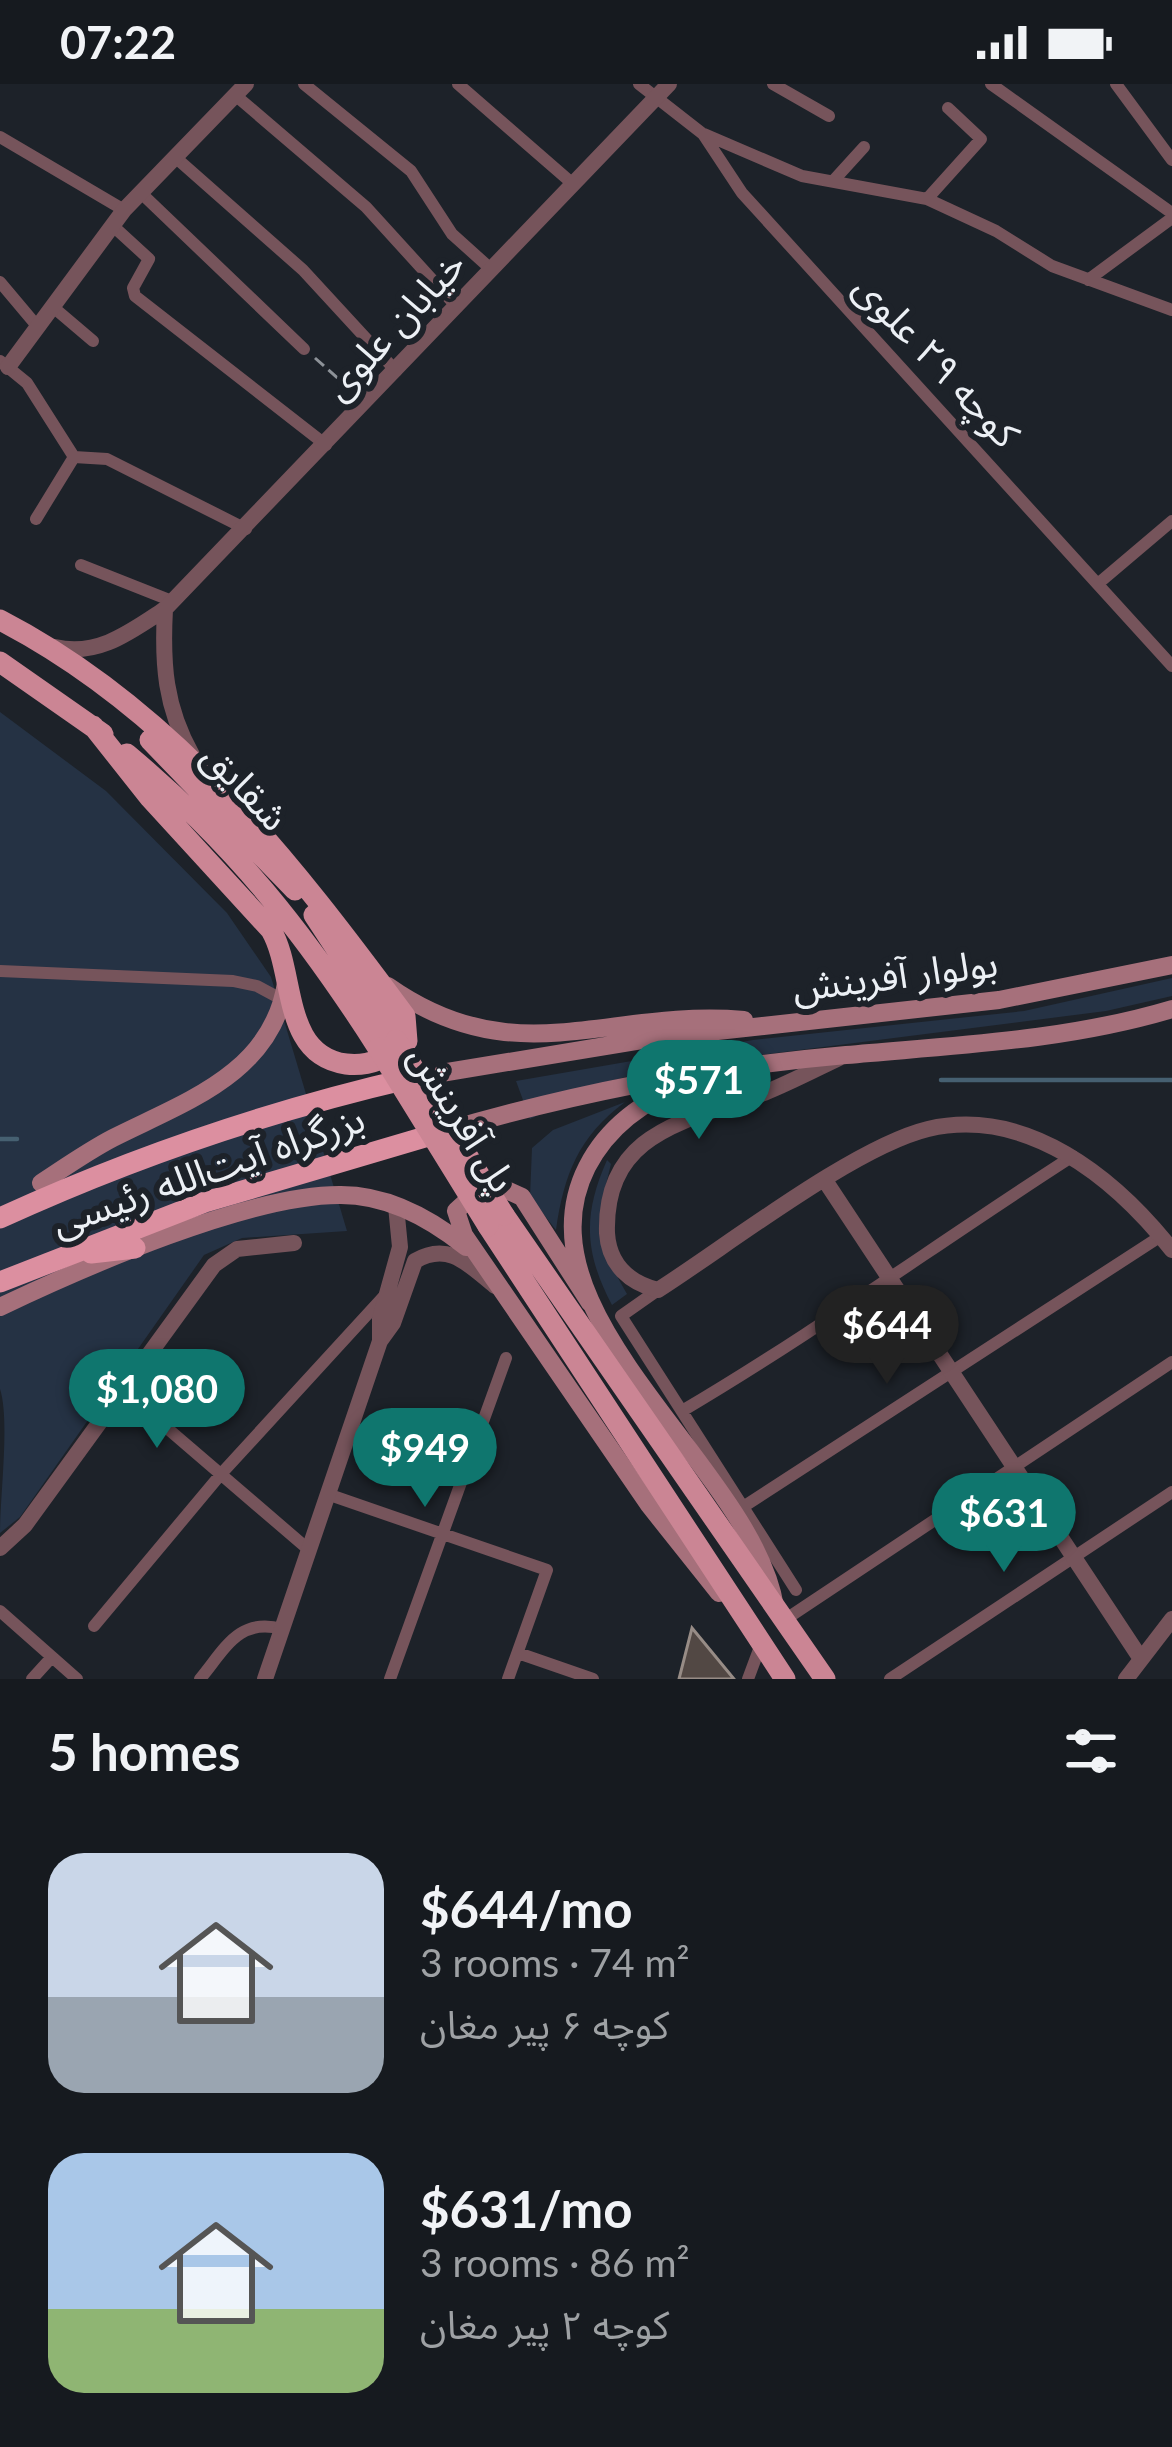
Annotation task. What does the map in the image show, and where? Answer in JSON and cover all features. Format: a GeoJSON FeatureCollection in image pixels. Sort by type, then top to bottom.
{"type":"FeatureCollection","features":[{"type":"Feature","properties":{"kind":"highway","name":"بزرگراه آیت‌الله رئیسی"},"geometry":{"type":"LineString","coordinates":[[0,1217],[98,1173],[235,1124],[411,1078]]}},
{"type":"Feature","properties":{"kind":"highway","name":"بزرگراه آیت‌الله رئیسی"},"geometry":{"type":"LineString","coordinates":[[0,1282],[226,1195],[442,1132]]}},
{"type":"Feature","properties":{"kind":"highway"},"geometry":{"type":"LineString","coordinates":[[0,1217],[41,1183]]}},
{"type":"Feature","properties":{"kind":"highway"},"geometry":{"type":"LineString","coordinates":[[61,1256],[135,1248]]}},
{"type":"Feature","properties":{"kind":"main road","name":"شقایق"},"geometry":{"type":"LineString","coordinates":[[0,621],[52,647],[196,761],[282,854],[405,1016],[407,1041],[396,1053],[356,1066],[337,1063],[305,1040],[295,1020],[287,972]]}},
{"type":"Feature","properties":{"kind":"main road","name":"شقایق"},"geometry":{"type":"LineString","coordinates":[[0,621],[166,754],[300,895],[387,1044]]}},
{"type":"Feature","properties":{"kind":"main road","name":"شقایق"},"geometry":{"type":"LineString","coordinates":[[0,662],[93,726],[173,793],[284,908],[387,1044]]}},
{"type":"Feature","properties":{"kind":"main road"},"geometry":{"type":"LineString","coordinates":[[41,1183],[110,1139],[220,1085],[257,1050],[283,1000],[287,972],[271,930],[150,798],[93,726]]}},
{"type":"Feature","properties":{"kind":"main road","name":"بولوار آفرینش"},"geometry":{"type":"LineString","coordinates":[[411,1078],[654,1038],[999,1000],[1172,965]]}},
{"type":"Feature","properties":{"kind":"main road"},"geometry":{"type":"LineString","coordinates":[[377,979],[446,1021],[502,1034],[567,1034],[670,1019],[785,1024]]}},
{"type":"Feature","properties":{"kind":"main road","name":"بولوار آفرینش"},"geometry":{"type":"LineString","coordinates":[[442,1132],[540,1103],[734,1068],[988,1045],[1172,1009]]}},
{"type":"Feature","properties":{"kind":"main road","name":"پل آفرینش"},"geometry":{"type":"LineString","coordinates":[[387,1044],[496,1221]]}},
{"type":"Feature","properties":{"kind":"main road"},"geometry":{"type":"LineString","coordinates":[[590,1303],[572,1227],[579,1184],[590,1161],[616,1127],[660,1095],[734,1068]]}},
{"type":"Feature","properties":{"kind":"main road"},"geometry":{"type":"LineString","coordinates":[[761,1643],[662,1524],[480,1258],[456,1211],[479,1190],[511,1188],[523,1197],[736,1520],[772,1584],[779,1616]]}},
{"type":"Feature","properties":{"kind":"main road"},"geometry":{"type":"LineString","coordinates":[[0,1307],[135,1248],[305,1198],[345,1194],[396,1206],[430,1222],[480,1258]]}},
{"type":"Feature","properties":{"kind":"main road"},"geometry":{"type":"LineString","coordinates":[[496,1221],[825,1679]]}},
{"type":"Feature","properties":{"kind":"main road"},"geometry":{"type":"LineString","coordinates":[[496,1221],[785,1679]]}},
{"type":"Feature","properties":{"kind":"street"},"geometry":{"type":"LineString","coordinates":[[304,84],[411,172],[452,234],[492,270]]}},
{"type":"Feature","properties":{"kind":"street"},"geometry":{"type":"LineString","coordinates":[[458,84],[573,184]]}},
{"type":"Feature","properties":{"kind":"street","name":"کوچه ۲۹ علوی"},"geometry":{"type":"LineString","coordinates":[[639,84],[662,90],[703,134],[742,193],[1172,666]]}},
{"type":"Feature","properties":{"kind":"street"},"geometry":{"type":"LineString","coordinates":[[772,84],[829,116]]}},
{"type":"Feature","properties":{"kind":"street"},"geometry":{"type":"LineString","coordinates":[[991,84],[1172,215],[1088,280]]}},
{"type":"Feature","properties":{"kind":"street"},"geometry":{"type":"LineString","coordinates":[[1116,84],[1172,160]]}},
{"type":"Feature","properties":{"kind":"street"},"geometry":{"type":"LineString","coordinates":[[74,457],[27,383],[4,364],[53,308],[124,210],[241,90],[366,207],[457,307]]}},
{"type":"Feature","properties":{"kind":"street","name":"خیابان علوی"},"geometry":{"type":"LineString","coordinates":[[52,647],[77,652],[106,644],[169,605],[247,529],[662,90]]}},
{"type":"Feature","properties":{"kind":"street"},"geometry":{"type":"LineString","coordinates":[[927,199],[981,139],[948,108]]}},
{"type":"Feature","properties":{"kind":"street"},"geometry":{"type":"LineString","coordinates":[[703,134],[802,176],[927,199],[1088,280],[1172,310]]}},
{"type":"Feature","properties":{"kind":"street"},"geometry":{"type":"LineString","coordinates":[[0,136],[124,210]]}},
{"type":"Feature","properties":{"kind":"street"},"geometry":{"type":"LineString","coordinates":[[834,180],[864,147]]}},
{"type":"Feature","properties":{"kind":"street"},"geometry":{"type":"LineString","coordinates":[[175,157],[303,270],[396,371]]}},
{"type":"Feature","properties":{"kind":"street"},"geometry":{"type":"LineString","coordinates":[[140,192],[304,349]]}},
{"type":"Feature","properties":{"kind":"street"},"geometry":{"type":"LineString","coordinates":[[112,226],[149,259],[132,292],[326,445]]}},
{"type":"Feature","properties":{"kind":"street"},"geometry":{"type":"LineString","coordinates":[[0,282],[37,326]]}},
{"type":"Feature","properties":{"kind":"street"},"geometry":{"type":"LineString","coordinates":[[53,308],[92,341]]}},
{"type":"Feature","properties":{"kind":"street"},"geometry":{"type":"LineString","coordinates":[[36,519],[74,457]]}},
{"type":"Feature","properties":{"kind":"street"},"geometry":{"type":"LineString","coordinates":[[74,457],[107,458],[247,529]]}},
{"type":"Feature","properties":{"kind":"street"},"geometry":{"type":"LineString","coordinates":[[1100,582],[1172,521]]}},
{"type":"Feature","properties":{"kind":"street"},"geometry":{"type":"LineString","coordinates":[[80,565],[169,605],[164,678],[172,718],[196,761]]}},
{"type":"Feature","properties":{"kind":"street"},"geometry":{"type":"LineString","coordinates":[[0,971],[233,981],[257,986],[283,1000]]}},
{"type":"Feature","properties":{"kind":"street"},"geometry":{"type":"LineString","coordinates":[[658,1289],[636,1284],[623,1273],[607,1237],[616,1179],[639,1145],[685,1119],[769,1091],[846,1055]]}},
{"type":"Feature","properties":{"kind":"street"},"geometry":{"type":"LineString","coordinates":[[743,1508],[1055,1306],[1167,1243],[1102,1175],[1074,1155],[986,1127],[930,1129],[878,1148],[620,1316],[682,1412],[743,1508],[796,1590]]}},
{"type":"Feature","properties":{"kind":"street"},"geometry":{"type":"LineString","coordinates":[[682,1412],[786,1350],[886,1276],[1074,1155]]}},
{"type":"Feature","properties":{"kind":"street"},"geometry":{"type":"LineString","coordinates":[[826,1182],[1142,1658]]}},
{"type":"Feature","properties":{"kind":"street"},"geometry":{"type":"LineString","coordinates":[[380,1341],[380,1319],[400,1247],[396,1206]]}},
{"type":"Feature","properties":{"kind":"street"},"geometry":{"type":"LineString","coordinates":[[0,1548],[26,1525],[214,1265],[238,1249],[294,1243]]}},
{"type":"Feature","properties":{"kind":"street"},"geometry":{"type":"LineString","coordinates":[[265,1679],[380,1341],[393,1323],[415,1261],[431,1252],[456,1255],[508,1297]]}},
{"type":"Feature","properties":{"kind":"street"},"geometry":{"type":"LineString","coordinates":[[94,1626],[221,1474],[388,1292]]}},
{"type":"Feature","properties":{"kind":"street"},"geometry":{"type":"LineString","coordinates":[[389,1679],[506,1358]]}},
{"type":"Feature","properties":{"kind":"street"},"geometry":{"type":"LineString","coordinates":[[779,1616],[902,1541],[1172,1362]]}},
{"type":"Feature","properties":{"kind":"street"},"geometry":{"type":"LineString","coordinates":[[125,1392],[309,1550]]}},
{"type":"Feature","properties":{"kind":"street"},"geometry":{"type":"LineString","coordinates":[[890,1679],[1172,1492]]}},
{"type":"Feature","properties":{"kind":"street"},"geometry":{"type":"LineString","coordinates":[[330,1495],[547,1570],[508,1679]]}},
{"type":"Feature","properties":{"kind":"street"},"geometry":{"type":"LineString","coordinates":[[0,1611],[77,1679]]}},
{"type":"Feature","properties":{"kind":"street"},"geometry":{"type":"LineString","coordinates":[[1126,1679],[1172,1619]]}},
{"type":"Feature","properties":{"kind":"street"},"geometry":{"type":"LineString","coordinates":[[200,1679],[242,1629],[258,1622],[282,1629]]}},
{"type":"Feature","properties":{"kind":"street"},"geometry":{"type":"LineString","coordinates":[[748,1679],[761,1643]]}},
{"type":"Feature","properties":{"kind":"street"},"geometry":{"type":"LineString","coordinates":[[518,1653],[592,1679]]}},
{"type":"Feature","properties":{"kind":"street"},"geometry":{"type":"LineString","coordinates":[[32,1679],[52,1657]]}},
{"type":"Feature","properties":{"kind":"path"},"geometry":{"type":"LineString","coordinates":[[304,349],[365,403]]}},
{"type":"Feature","properties":{"kind":"shaded area"},"geometry":{"type":"Polygon","coordinates":[[[0,712],[106,791],[227,913],[271,977],[347,1231],[242,1238],[204,1255],[20,1517],[0,1533],[4,1438],[0,1389],[0,712]]]}},
{"type":"Feature","properties":{"kind":"shaded area"},"geometry":{"type":"Polygon","coordinates":[[[1172,978],[1172,996],[1106,1011],[666,1067],[606,1082],[530,1119],[516,1081],[753,1040],[1024,1011],[1172,978]]]}},
{"type":"Feature","properties":{"kind":"shaded area"},"geometry":{"type":"Polygon","coordinates":[[[625,1102],[596,1128],[576,1158],[556,1230],[530,1197],[532,1148],[553,1130],[625,1102]]]}},
{"type":"Feature","properties":{"kind":"shaded area"},"geometry":{"type":"Polygon","coordinates":[[[607,1160],[611,1164],[601,1217],[604,1245],[627,1294],[612,1305],[596,1268],[590,1233],[594,1198],[607,1160]]]}},
{"type":"Feature","properties":{"kind":"building"},"geometry":{"type":"Polygon","coordinates":[[[692,1628],[734,1679],[679,1679],[692,1628]]]}},
{"type":"Feature","properties":{"kind":"waterway"},"geometry":{"type":"LineString","coordinates":[[941,1080],[1172,1080]]}},
{"type":"Feature","properties":{"kind":"waterway"},"geometry":{"type":"LineString","coordinates":[[0,1139],[17,1139]]}}]}
